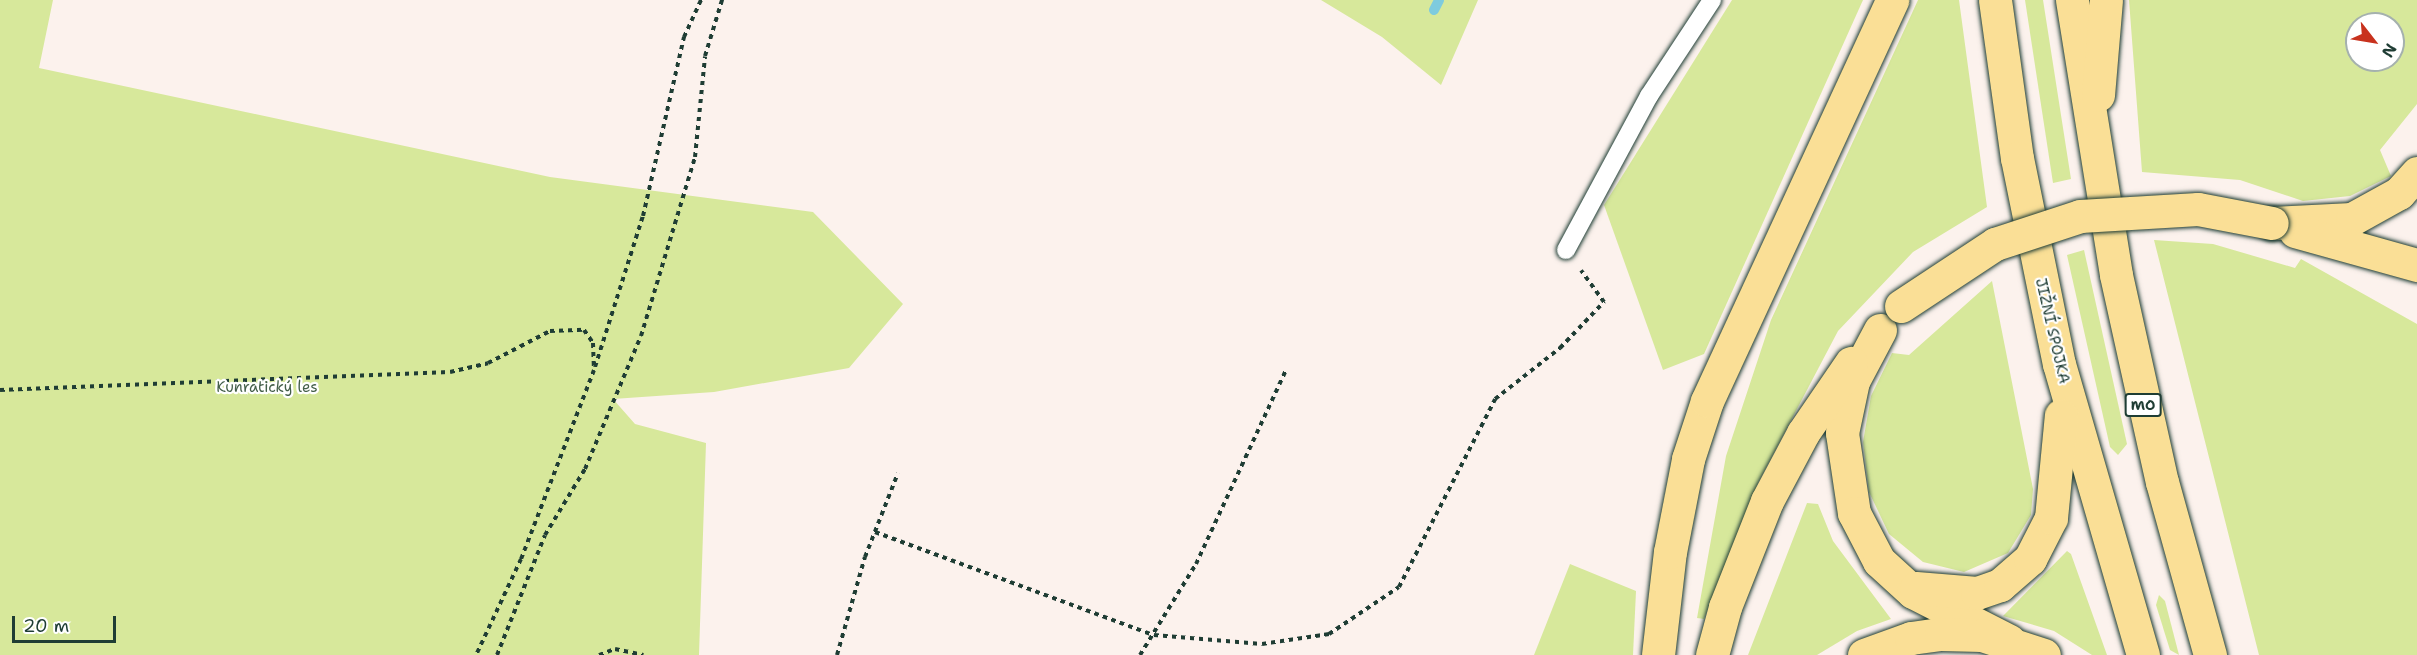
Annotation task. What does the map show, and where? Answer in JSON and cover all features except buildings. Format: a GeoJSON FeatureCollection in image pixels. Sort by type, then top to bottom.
{"type":"FeatureCollection","features":[{"type":"Feature","properties":{"kind":"highway"},"geometry":{"type":"LineString","coordinates":[[1658,655],[1670,552],[1688,459],[1707,401],[1892,0]]}},
{"type":"Feature","properties":{"kind":"highway","name":"JIŽNÍ SPOJKA"},"geometry":{"type":"LineString","coordinates":[[1995,0],[2018,158],[2059,364],[2143,655]]}},
{"type":"Feature","properties":{"kind":"highway","name":"MO"},"geometry":{"type":"LineString","coordinates":[[2072,0],[2094,151],[2142,399],[2210,655]]}},
{"type":"Feature","properties":{"kind":"highway"},"geometry":{"type":"LineString","coordinates":[[2094,151],[2106,0]]}},
{"type":"Feature","properties":{"kind":"highway"},"geometry":{"type":"LineString","coordinates":[[2272,223],[2352,219],[2399,192],[2417,173]]}},
{"type":"Feature","properties":{"kind":"highway"},"geometry":{"type":"LineString","coordinates":[[1712,655],[1725,607],[1767,501],[1823,401],[1890,318],[1995,244],[2080,216],[2170,208],[2272,223],[2417,265]]}},
{"type":"Feature","properties":{"kind":"highway"},"geometry":{"type":"LineString","coordinates":[[1890,318],[1853,381],[1842,460],[1865,538],[1896,578],[1935,607],[2009,642],[2044,655]]}},
{"type":"Feature","properties":{"kind":"highway"},"geometry":{"type":"LineString","coordinates":[[1896,578],[1936,594],[1977,593],[2000,585],[2030,559],[2051,518],[2056,488],[2059,364]]}},
{"type":"Feature","properties":{"kind":"highway"},"geometry":{"type":"LineString","coordinates":[[1864,655],[1911,638],[1941,634],[2009,642]]}},
{"type":"Feature","properties":{"kind":"lane"},"geometry":{"type":"LineString","coordinates":[[1566,249],[1649,96],[1712,0]]}},
{"type":"Feature","properties":{"kind":"path"},"geometry":{"type":"LineString","coordinates":[[476,655],[521,559],[594,370],[643,216],[684,37],[701,0]]}},
{"type":"Feature","properties":{"kind":"path"},"geometry":{"type":"LineString","coordinates":[[497,655],[546,535],[585,469],[641,336],[695,157],[705,56],[722,0]]}},
{"type":"Feature","properties":{"kind":"path"},"geometry":{"type":"LineString","coordinates":[[875,532],[1154,635],[1262,644],[1329,634],[1399,587],[1495,399],[1560,348],[1604,302],[1566,249]]}},
{"type":"Feature","properties":{"kind":"path"},"geometry":{"type":"LineString","coordinates":[[0,390],[450,372],[488,363],[566,327],[590,334],[594,370]]}},
{"type":"Feature","properties":{"kind":"path"},"geometry":{"type":"LineString","coordinates":[[1140,655],[1196,564],[1285,372]]}},
{"type":"Feature","properties":{"kind":"path"},"geometry":{"type":"LineString","coordinates":[[837,655],[875,532],[898,473]]}},
{"type":"Feature","properties":{"kind":"path"},"geometry":{"type":"LineString","coordinates":[[599,655],[615,649],[643,655]]}},
{"type":"Feature","properties":{"kind":"green space","name":"Kunratický les"},"geometry":{"type":"Polygon","coordinates":[[[0,0],[53,0],[39,68],[550,177],[813,212],[903,304],[849,368],[714,392],[613,399],[635,424],[706,443],[699,655],[0,655],[0,0]]]}},
{"type":"Feature","properties":{"kind":"green space"},"geometry":{"type":"Polygon","coordinates":[[[1321,0],[1478,0],[1441,85],[1382,37],[1321,0]]]}},
{"type":"Feature","properties":{"kind":"green space"},"geometry":{"type":"Polygon","coordinates":[[[1732,0],[1863,0],[1704,354],[1663,370],[1604,205],[1732,0]]]}},
{"type":"Feature","properties":{"kind":"green space"},"geometry":{"type":"Polygon","coordinates":[[[1918,0],[1959,0],[1987,207],[1913,252],[1838,331],[1759,481],[1704,619],[1697,618],[1726,456],[1771,320],[1918,0]]]}},
{"type":"Feature","properties":{"kind":"green space"},"geometry":{"type":"Polygon","coordinates":[[[2025,0],[2043,0],[2071,179],[2053,183],[2025,0]]]}},
{"type":"Feature","properties":{"kind":"green space"},"geometry":{"type":"Polygon","coordinates":[[[2129,0],[2417,0],[2417,104],[2380,150],[2391,176],[2350,196],[2303,201],[2240,180],[2142,172],[2129,0]]]}},
{"type":"Feature","properties":{"kind":"green space"},"geometry":{"type":"Polygon","coordinates":[[[2154,240],[2213,244],[2295,268],[2301,259],[2417,324],[2417,655],[2259,655],[2154,240]]]}},
{"type":"Feature","properties":{"kind":"green space"},"geometry":{"type":"Polygon","coordinates":[[[2084,250],[2127,444],[2118,455],[2110,447],[2067,255],[2084,250]]]}},
{"type":"Feature","properties":{"kind":"green space"},"geometry":{"type":"Polygon","coordinates":[[[1992,281],[2033,489],[2031,515],[2008,553],[1964,572],[1923,562],[1889,534],[1869,492],[1863,442],[1871,396],[1892,353],[1909,355],[1992,281]]]}},
{"type":"Feature","properties":{"kind":"green space"},"geometry":{"type":"Polygon","coordinates":[[[1807,503],[1818,504],[1833,541],[1891,619],[1857,631],[1817,655],[1748,655],[1807,503]]]}},
{"type":"Feature","properties":{"kind":"green space"},"geometry":{"type":"Polygon","coordinates":[[[2067,551],[2071,554],[2107,655],[2092,655],[2054,631],[2003,616],[2067,551]]]}},
{"type":"Feature","properties":{"kind":"green space"},"geometry":{"type":"Polygon","coordinates":[[[1570,564],[1636,591],[1633,655],[1534,655],[1570,564]]]}},
{"type":"Feature","properties":{"kind":"green space"},"geometry":{"type":"Polygon","coordinates":[[[2159,595],[2165,601],[2179,655],[2170,650],[2156,605],[2159,595]]]}},
{"type":"Feature","properties":{"kind":"waterway"},"geometry":{"type":"LineString","coordinates":[[1434,10],[1439,0]]}}]}
